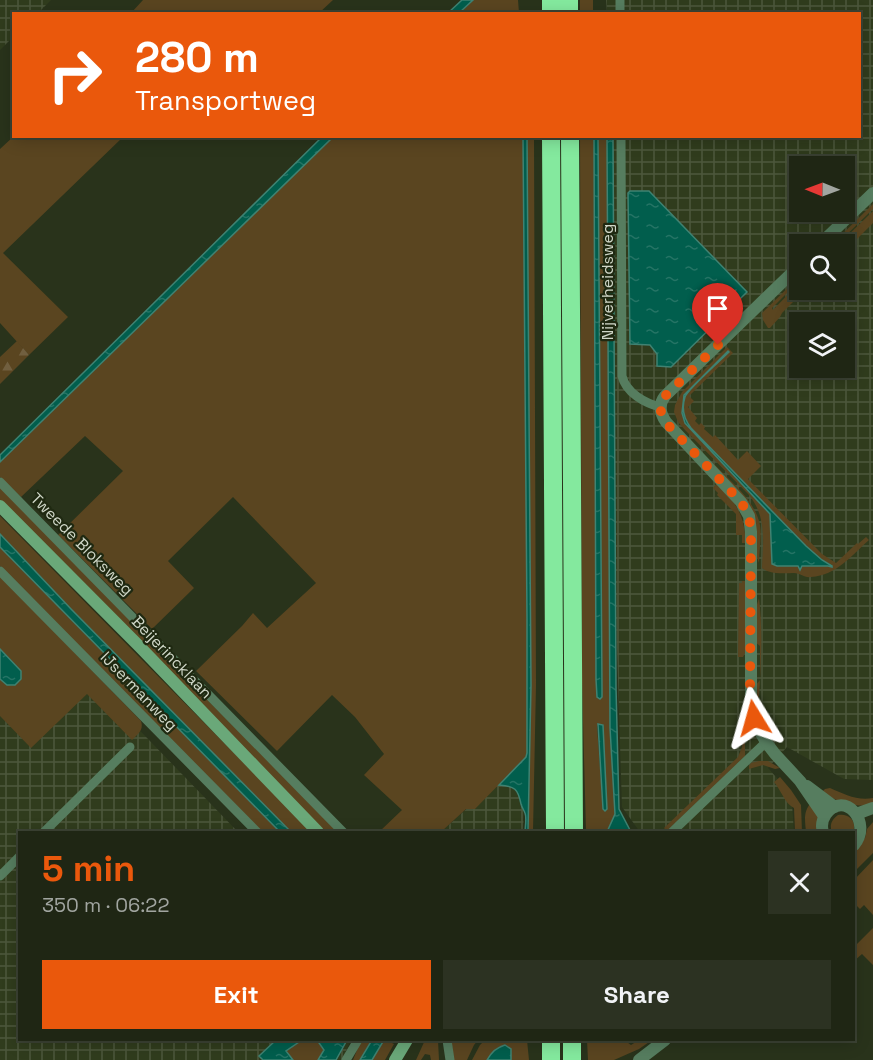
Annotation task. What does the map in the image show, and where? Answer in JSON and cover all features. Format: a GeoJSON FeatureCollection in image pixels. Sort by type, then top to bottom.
{"type":"FeatureCollection","features":[{"type":"Feature","properties":{"kind":"highway"},"geometry":{"type":"LineString","coordinates":[[551,138],[555,831]]}},
{"type":"Feature","properties":{"kind":"highway"},"geometry":{"type":"LineString","coordinates":[[570,138],[573,831]]}},
{"type":"Feature","properties":{"kind":"highway"},"geometry":{"type":"LineString","coordinates":[[551,1041],[551,1060]]}},
{"type":"Feature","properties":{"kind":"highway"},"geometry":{"type":"LineString","coordinates":[[572,1060],[573,1041]]}},
{"type":"Feature","properties":{"kind":"main road","name":"Beijerincklaan"},"geometry":{"type":"LineString","coordinates":[[0,506],[317,831]]}},
{"type":"Feature","properties":{"kind":"main road"},"geometry":{"type":"LineString","coordinates":[[395,1060],[406,1041]]}},
{"type":"Feature","properties":{"kind":"main road"},"geometry":{"type":"LineString","coordinates":[[405,1060],[414,1041]]}},
{"type":"Feature","properties":{"kind":"street","name":"Nijverheidsweg"},"geometry":{"type":"LineString","coordinates":[[621,138],[622,376],[628,387],[640,398],[660,407]]}},
{"type":"Feature","properties":{"kind":"street"},"geometry":{"type":"LineString","coordinates":[[830,234],[873,193]]}},
{"type":"Feature","properties":{"kind":"street"},"geometry":{"type":"LineString","coordinates":[[789,276],[665,396],[660,407],[666,423],[741,502],[749,516],[751,532],[751,705],[756,724],[766,742],[800,781],[824,816]]}},
{"type":"Feature","properties":{"kind":"street","name":"Tweede Bloksweg"},"geometry":{"type":"LineString","coordinates":[[0,482],[342,831]]}},
{"type":"Feature","properties":{"kind":"street","name":"IJsermanweg"},"geometry":{"type":"LineString","coordinates":[[0,571],[256,831]]}},
{"type":"Feature","properties":{"kind":"street"},"geometry":{"type":"LineString","coordinates":[[673,831],[766,742]]}},
{"type":"Feature","properties":{"kind":"street"},"geometry":{"type":"LineString","coordinates":[[45,831],[130,747]]}},
{"type":"Feature","properties":{"kind":"street"},"geometry":{"type":"LineString","coordinates":[[800,781],[835,807]]}},
{"type":"Feature","properties":{"kind":"street"},"geometry":{"type":"LineString","coordinates":[[823,831],[824,816],[829,811],[835,807],[848,806],[868,822],[855,844]]}},
{"type":"Feature","properties":{"kind":"street"},"geometry":{"type":"LineString","coordinates":[[859,813],[873,808]]}},
{"type":"Feature","properties":{"kind":"street"},"geometry":{"type":"LineString","coordinates":[[0,876],[18,858]]}},
{"type":"Feature","properties":{"kind":"street"},"geometry":{"type":"LineString","coordinates":[[346,1060],[357,1041]]}},
{"type":"Feature","properties":{"kind":"street"},"geometry":{"type":"LineString","coordinates":[[447,1041],[450,1060]]}},
{"type":"Feature","properties":{"kind":"street"},"geometry":{"type":"LineString","coordinates":[[639,1060],[664,1041]]}},
{"type":"Feature","properties":{"kind":"shaded area"},"geometry":{"type":"Polygon","coordinates":[[[0,0],[51,0],[39,12],[12,12],[12,38],[0,50],[0,0]]]}},
{"type":"Feature","properties":{"kind":"shaded area"},"geometry":{"type":"Polygon","coordinates":[[[606,0],[873,0],[873,780],[844,779],[787,747],[768,768],[784,786],[792,804],[794,831],[639,831],[622,807],[609,390],[607,138],[861,138],[861,12],[607,12],[606,0]]]}},
{"type":"Feature","properties":{"kind":"shaded area"},"geometry":{"type":"Polygon","coordinates":[[[0,586],[237,831],[18,831],[18,1041],[351,1041],[342,1060],[0,1060],[0,586]]]}},
{"type":"Feature","properties":{"kind":"shaded area"},"geometry":{"type":"Polygon","coordinates":[[[526,755],[523,831],[442,831],[526,755]]]}},
{"type":"Feature","properties":{"kind":"green space"},"geometry":{"type":"Polygon","coordinates":[[[143,0],[333,0],[320,12],[132,12],[143,0]]]}},
{"type":"Feature","properties":{"kind":"green space"},"geometry":{"type":"Polygon","coordinates":[[[473,0],[518,0],[519,12],[461,12],[473,0]]]}},
{"type":"Feature","properties":{"kind":"green space"},"geometry":{"type":"Polygon","coordinates":[[[580,0],[593,0],[593,12],[580,12],[580,0]]]}},
{"type":"Feature","properties":{"kind":"green space"},"geometry":{"type":"Polygon","coordinates":[[[12,138],[122,138],[3,253],[68,317],[29,355],[0,323],[0,149],[12,138]]]}},
{"type":"Feature","properties":{"kind":"green space"},"geometry":{"type":"Polygon","coordinates":[[[332,138],[523,138],[527,753],[526,757],[475,809],[466,809],[442,831],[380,831],[402,810],[364,775],[384,754],[355,717],[332,695],[277,751],[196,671],[253,613],[267,628],[316,583],[233,497],[168,561],[194,588],[152,629],[58,535],[123,471],[85,436],[21,497],[0,477],[0,462],[332,138]]]}},
{"type":"Feature","properties":{"kind":"green space"},"geometry":{"type":"Polygon","coordinates":[[[527,138],[534,138],[536,685],[533,831],[528,831],[531,685],[527,138]]]}},
{"type":"Feature","properties":{"kind":"green space"},"geometry":{"type":"Polygon","coordinates":[[[580,138],[594,138],[596,679],[597,697],[602,697],[598,138],[607,138],[610,728],[615,814],[607,831],[586,831],[582,682],[580,138]],[[599,724],[597,726],[603,809],[605,811],[607,809],[603,725],[599,724]]]}},
{"type":"Feature","properties":{"kind":"green space"},"geometry":{"type":"Polygon","coordinates":[[[873,204],[873,209],[847,234],[842,234],[873,204]]]}},
{"type":"Feature","properties":{"kind":"green space"},"geometry":{"type":"Polygon","coordinates":[[[873,211],[873,223],[855,241],[855,234],[849,234],[873,211]]]}},
{"type":"Feature","properties":{"kind":"green space"},"geometry":{"type":"Polygon","coordinates":[[[789,287],[789,291],[772,308],[773,310],[789,293],[789,300],[795,300],[770,328],[763,320],[762,313],[789,287]]]}},
{"type":"Feature","properties":{"kind":"green space"},"geometry":{"type":"Polygon","coordinates":[[[17,341],[29,355],[0,384],[0,357],[17,341]]]}},
{"type":"Feature","properties":{"kind":"green space"},"geometry":{"type":"Polygon","coordinates":[[[727,347],[733,353],[689,396],[694,401],[688,407],[697,418],[695,421],[699,425],[701,423],[713,437],[715,435],[738,460],[747,451],[761,466],[748,479],[822,554],[836,563],[857,543],[866,537],[869,540],[843,564],[828,573],[809,577],[796,573],[773,573],[762,568],[763,530],[755,503],[678,422],[674,412],[682,392],[727,347]],[[729,352],[684,395],[682,413],[685,423],[771,514],[774,565],[798,566],[800,570],[802,566],[832,565],[822,560],[806,546],[691,428],[687,421],[683,406],[687,393],[729,352]]]}},
{"type":"Feature","properties":{"kind":"green space"},"geometry":{"type":"Polygon","coordinates":[[[714,464],[742,492],[753,507],[761,530],[759,563],[756,529],[714,464]]]}},
{"type":"Feature","properties":{"kind":"green space"},"geometry":{"type":"Polygon","coordinates":[[[717,483],[738,510],[746,543],[742,543],[742,535],[736,535],[736,514],[713,488],[717,483]]]}},
{"type":"Feature","properties":{"kind":"green space"},"geometry":{"type":"Polygon","coordinates":[[[0,487],[337,831],[324,831],[0,502],[0,487]]]}},
{"type":"Feature","properties":{"kind":"green space"},"geometry":{"type":"Polygon","coordinates":[[[0,516],[311,831],[290,831],[0,534],[0,516]]]}},
{"type":"Feature","properties":{"kind":"green space"},"geometry":{"type":"Polygon","coordinates":[[[0,547],[279,831],[260,831],[0,566],[0,547]]]}},
{"type":"Feature","properties":{"kind":"green space"},"geometry":{"type":"Polygon","coordinates":[[[0,576],[141,721],[141,729],[132,740],[87,694],[31,748],[0,716],[0,679],[11,685],[21,679],[19,669],[0,649],[0,576]]]}},
{"type":"Feature","properties":{"kind":"green space"},"geometry":{"type":"Polygon","coordinates":[[[746,581],[745,653],[743,657],[738,657],[739,583],[746,581]]]}},
{"type":"Feature","properties":{"kind":"green space"},"geometry":{"type":"Polygon","coordinates":[[[759,598],[761,635],[760,680],[760,646],[755,642],[756,608],[759,598]]]}},
{"type":"Feature","properties":{"kind":"green space"},"geometry":{"type":"Polygon","coordinates":[[[760,680],[759,697],[755,697],[755,686],[760,680]]]}},
{"type":"Feature","properties":{"kind":"green space"},"geometry":{"type":"Polygon","coordinates":[[[742,733],[745,733],[745,756],[667,831],[664,828],[738,757],[742,747],[742,733]]]}},
{"type":"Feature","properties":{"kind":"green space"},"geometry":{"type":"Polygon","coordinates":[[[768,761],[780,768],[775,769],[763,765],[749,769],[751,763],[768,761]]]}},
{"type":"Feature","properties":{"kind":"green space"},"geometry":{"type":"Polygon","coordinates":[[[780,777],[801,805],[802,831],[795,831],[794,808],[774,782],[780,777]]]}},
{"type":"Feature","properties":{"kind":"green space"},"geometry":{"type":"Polygon","coordinates":[[[830,788],[856,798],[873,798],[873,805],[853,805],[821,793],[830,788]]]}},
{"type":"Feature","properties":{"kind":"green space"},"geometry":{"type":"Polygon","coordinates":[[[811,803],[818,815],[819,831],[806,831],[805,820],[808,806],[811,803]]]}},
{"type":"Feature","properties":{"kind":"green space"},"geometry":{"type":"Polygon","coordinates":[[[838,815],[846,815],[852,819],[853,831],[832,831],[834,818],[838,815]]]}},
{"type":"Feature","properties":{"kind":"green space"},"geometry":{"type":"Polygon","coordinates":[[[873,822],[873,853],[855,871],[855,848],[865,838],[867,829],[873,822]]]}},
{"type":"Feature","properties":{"kind":"green space"},"geometry":{"type":"Polygon","coordinates":[[[873,860],[873,915],[864,905],[860,909],[855,904],[855,879],[873,860]]]}},
{"type":"Feature","properties":{"kind":"green space"},"geometry":{"type":"Polygon","coordinates":[[[873,928],[873,965],[862,954],[855,960],[855,946],[873,928]]]}},
{"type":"Feature","properties":{"kind":"green space"},"geometry":{"type":"Polygon","coordinates":[[[300,1041],[318,1041],[324,1050],[318,1060],[293,1060],[285,1051],[300,1041]]]}},
{"type":"Feature","properties":{"kind":"green space"},"geometry":{"type":"Polygon","coordinates":[[[361,1041],[371,1041],[360,1060],[353,1060],[361,1041]]]}},
{"type":"Feature","properties":{"kind":"green space"},"geometry":{"type":"Polygon","coordinates":[[[383,1041],[393,1041],[394,1044],[385,1060],[372,1060],[383,1041]]]}},
{"type":"Feature","properties":{"kind":"green space"},"geometry":{"type":"Polygon","coordinates":[[[425,1041],[438,1041],[439,1060],[431,1060],[430,1055],[425,1054],[421,1060],[416,1060],[425,1041]]]}},
{"type":"Feature","properties":{"kind":"green space"},"geometry":{"type":"Polygon","coordinates":[[[451,1041],[477,1041],[467,1060],[454,1060],[451,1041]]]}},
{"type":"Feature","properties":{"kind":"green space"},"geometry":{"type":"Polygon","coordinates":[[[484,1041],[527,1041],[529,1060],[511,1060],[511,1049],[500,1046],[487,1060],[472,1060],[484,1041]]]}},
{"type":"Feature","properties":{"kind":"green space"},"geometry":{"type":"Polygon","coordinates":[[[587,1041],[625,1041],[631,1045],[637,1041],[651,1041],[614,1060],[588,1060],[587,1041]]]}},
{"type":"Feature","properties":{"kind":"water"},"geometry":{"type":"Polygon","coordinates":[[[462,0],[473,0],[460,12],[449,12],[462,0]]]}},
{"type":"Feature","properties":{"kind":"water"},"geometry":{"type":"Polygon","coordinates":[[[321,138],[332,138],[0,462],[0,455],[321,138]]]}},
{"type":"Feature","properties":{"kind":"water"},"geometry":{"type":"Polygon","coordinates":[[[523,138],[527,138],[531,685],[528,831],[525,831],[526,815],[519,795],[512,787],[499,785],[526,757],[527,753],[523,138]]]}},
{"type":"Feature","properties":{"kind":"water"},"geometry":{"type":"Polygon","coordinates":[[[594,138],[598,138],[602,688],[600,699],[597,697],[594,138]]]}},
{"type":"Feature","properties":{"kind":"water"},"geometry":{"type":"Polygon","coordinates":[[[607,138],[613,138],[616,687],[619,809],[630,831],[607,831],[615,814],[610,728],[607,138]]]}},
{"type":"Feature","properties":{"kind":"water"},"geometry":{"type":"Polygon","coordinates":[[[630,191],[649,191],[747,292],[671,367],[657,366],[657,354],[650,345],[630,344],[628,193],[630,191]]]}},
{"type":"Feature","properties":{"kind":"water"},"geometry":{"type":"Polygon","coordinates":[[[728,351],[687,393],[683,406],[687,421],[691,428],[806,546],[832,567],[802,566],[800,570],[798,566],[772,564],[770,514],[685,423],[682,413],[684,395],[728,351]]]}},
{"type":"Feature","properties":{"kind":"water"},"geometry":{"type":"Polygon","coordinates":[[[0,534],[290,831],[279,831],[0,547],[0,534]]]}},
{"type":"Feature","properties":{"kind":"water"},"geometry":{"type":"Polygon","coordinates":[[[0,649],[21,671],[21,679],[15,685],[7,685],[0,679],[0,649]]]}},
{"type":"Feature","properties":{"kind":"water"},"geometry":{"type":"Polygon","coordinates":[[[598,724],[603,725],[607,809],[605,811],[603,809],[598,724]]]}},
{"type":"Feature","properties":{"kind":"water"},"geometry":{"type":"Polygon","coordinates":[[[275,1041],[301,1041],[286,1051],[293,1060],[263,1060],[259,1056],[275,1041]]]}},
{"type":"Feature","properties":{"kind":"water"},"geometry":{"type":"Polygon","coordinates":[[[318,1041],[346,1041],[336,1060],[318,1060],[324,1050],[318,1041]]]}},
{"type":"Feature","properties":{"kind":"water"},"geometry":{"type":"Polygon","coordinates":[[[371,1041],[383,1041],[372,1060],[360,1060],[371,1041]]]}},
{"type":"Feature","properties":{"kind":"water"},"geometry":{"type":"Polygon","coordinates":[[[505,1045],[511,1049],[511,1060],[487,1060],[494,1051],[505,1045]]]}},
{"type":"Feature","properties":{"kind":"route"},"geometry":{"type":"LineString","coordinates":[[718,345],[665,396],[660,407],[666,423],[741,502],[749,516],[751,532],[750,693],[754,718]]}}]}
